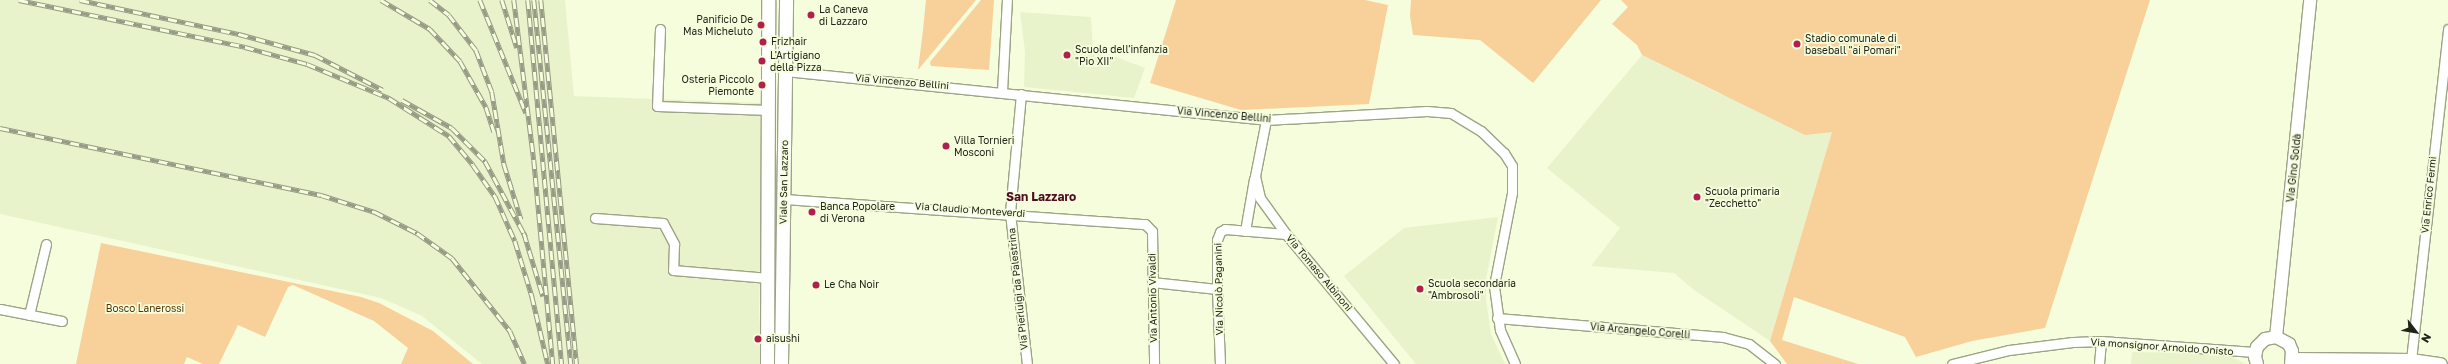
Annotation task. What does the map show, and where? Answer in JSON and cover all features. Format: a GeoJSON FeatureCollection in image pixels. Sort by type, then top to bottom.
{"type":"FeatureCollection","features":[{"type":"Feature","properties":{"kind":"main road","name":"Viale San Lazzaro"},"geometry":{"type":"LineString","coordinates":[[767,364],[769,278],[768,0]]}},
{"type":"Feature","properties":{"kind":"main road","name":"Viale San Lazzaro"},"geometry":{"type":"LineString","coordinates":[[781,364],[786,0]]}},
{"type":"Feature","properties":{"kind":"street"},"geometry":{"type":"LineString","coordinates":[[1002,91],[1007,0]]}},
{"type":"Feature","properties":{"kind":"street","name":"Via Gino Soldà"},"geometry":{"type":"LineString","coordinates":[[2276,337],[2310,0]]}},
{"type":"Feature","properties":{"kind":"street"},"geometry":{"type":"LineString","coordinates":[[660,29],[657,106],[768,110]]}},
{"type":"Feature","properties":{"kind":"street","name":"Via Enrico Fermi"},"geometry":{"type":"LineString","coordinates":[[2411,360],[2448,29]]}},
{"type":"Feature","properties":{"kind":"street","name":"Via Vincenzo Bellini"},"geometry":{"type":"LineString","coordinates":[[785,71],[1002,91],[1266,120],[1435,111],[1458,116],[1481,131],[1504,153],[1512,166],[1514,179],[1494,286],[1497,318],[1505,344],[1515,364]]}},
{"type":"Feature","properties":{"kind":"street","name":"Via Pierluigi da Palestrina"},"geometry":{"type":"LineString","coordinates":[[1021,94],[1010,213],[1027,364]]}},
{"type":"Feature","properties":{"kind":"street","name":"Via Tomaso Albinoni"},"geometry":{"type":"LineString","coordinates":[[1245,231],[1266,120]]}},
{"type":"Feature","properties":{"kind":"street","name":"Via Tomaso Albinoni"},"geometry":{"type":"LineString","coordinates":[[1255,176],[1260,198],[1286,234],[1394,364]]}},
{"type":"Feature","properties":{"kind":"street","name":"Via Claudio Monteverdi"},"geometry":{"type":"LineString","coordinates":[[784,199],[1010,213],[1145,224],[1152,231]]}},
{"type":"Feature","properties":{"kind":"street"},"geometry":{"type":"LineString","coordinates":[[594,218],[663,223],[674,244],[673,270],[769,278]]}},
{"type":"Feature","properties":{"kind":"street","name":"Via Nicolò Paganini"},"geometry":{"type":"LineString","coordinates":[[1220,364],[1217,240],[1220,232],[1225,229],[1286,234]]}},
{"type":"Feature","properties":{"kind":"street","name":"Via Antonio Vivaldi"},"geometry":{"type":"LineString","coordinates":[[1152,231],[1154,364]]}},
{"type":"Feature","properties":{"kind":"street"},"geometry":{"type":"LineString","coordinates":[[29,315],[46,244]]}},
{"type":"Feature","properties":{"kind":"street"},"geometry":{"type":"LineString","coordinates":[[1152,282],[1217,289]]}},
{"type":"Feature","properties":{"kind":"street"},"geometry":{"type":"LineString","coordinates":[[0,309],[62,321]]}},
{"type":"Feature","properties":{"kind":"street","name":"Via Arcangelo Corelli"},"geometry":{"type":"LineString","coordinates":[[1497,318],[1723,337],[1749,344],[1775,364]]}},
{"type":"Feature","properties":{"kind":"street"},"geometry":{"type":"LineString","coordinates":[[2256,358],[2260,342],[2276,337],[2289,344],[2291,362],[2411,360],[2441,364]]}},
{"type":"Feature","properties":{"kind":"street"},"geometry":{"type":"LineString","coordinates":[[2099,364],[2101,341]]}},
{"type":"Feature","properties":{"kind":"street","name":"Via monsignor Arnoldo Onisto"},"geometry":{"type":"LineString","coordinates":[[1952,364],[2009,350],[2101,341],[2256,358]]}},
{"type":"Feature","properties":{"kind":"shaded area"},"geometry":{"type":"Polygon","coordinates":[[[0,0],[565,0],[574,96],[762,103],[764,246],[761,247],[760,260],[765,261],[763,269],[760,269],[759,311],[760,327],[764,327],[763,364],[482,364],[422,316],[381,298],[0,214],[0,0]]]}},
{"type":"Feature","properties":{"kind":"shaded area","name":"Scuola dell'infanzia \"Pio XII\""},"geometry":{"type":"Polygon","coordinates":[[[1020,12],[1091,17],[1093,48],[1145,68],[1134,98],[1024,87],[1025,52],[1020,12]]]}},
{"type":"Feature","properties":{"kind":"shaded area","name":"Scuola primaria \"Zecchetto\""},"geometry":{"type":"Polygon","coordinates":[[[1642,55],[1718,93],[1832,132],[1770,341],[1694,290],[1674,273],[1591,266],[1620,228],[1547,168],[1642,55]]]}},
{"type":"Feature","properties":{"kind":"shaded area","name":"Scuola secondaria \"Ambrosoli\""},"geometry":{"type":"Polygon","coordinates":[[[1498,217],[1486,279],[1486,300],[1491,334],[1505,364],[1416,364],[1344,276],[1404,228],[1498,217]]]}},
{"type":"Feature","properties":{"kind":"shaded area"},"geometry":{"type":"Polygon","coordinates":[[[2132,352],[2196,353],[2232,357],[2246,364],[2131,364],[2132,352]]]}},
{"type":"Feature","properties":{"kind":"green space"},"geometry":{"type":"Polygon","coordinates":[[[926,0],[976,0],[918,70],[923,30],[926,0]]]}},
{"type":"Feature","properties":{"kind":"green space"},"geometry":{"type":"Polygon","coordinates":[[[981,0],[994,0],[989,70],[931,66],[930,62],[981,0]]]}},
{"type":"Feature","properties":{"kind":"green space"},"geometry":{"type":"Polygon","coordinates":[[[1176,0],[1365,0],[1388,5],[1369,104],[1241,110],[1150,83],[1176,0]]]}},
{"type":"Feature","properties":{"kind":"green space"},"geometry":{"type":"Polygon","coordinates":[[[1411,0],[1601,0],[1533,83],[1480,40],[1413,35],[1410,16],[1411,0]]]}},
{"type":"Feature","properties":{"kind":"green space"},"geometry":{"type":"Polygon","coordinates":[[[1621,0],[2150,0],[2045,328],[1972,341],[1916,357],[1905,337],[1794,297],[1782,340],[1858,364],[1787,364],[1770,341],[1832,132],[1805,135],[1642,55],[1637,45],[1612,24],[1628,7],[1621,0]]]}},
{"type":"Feature","properties":{"kind":"green space","name":"Bosco Lanerossi"},"geometry":{"type":"Polygon","coordinates":[[[101,243],[361,297],[379,303],[433,331],[473,364],[401,364],[408,348],[374,321],[293,285],[288,287],[265,337],[238,325],[219,364],[203,364],[187,357],[184,364],[76,364],[101,243]]]}},
{"type":"Feature","properties":{"kind":"railway"},"geometry":{"type":"LineString","coordinates":[[19,0],[245,47],[307,64],[389,98],[449,136],[473,165],[495,196],[515,241],[532,296],[548,364]]}},
{"type":"Feature","properties":{"kind":"railway"},"geometry":{"type":"LineString","coordinates":[[80,0],[239,34],[315,55],[383,90]]}},
{"type":"Feature","properties":{"kind":"railway"},"geometry":{"type":"LineString","coordinates":[[381,0],[430,29],[460,61],[486,107],[494,132]]}},
{"type":"Feature","properties":{"kind":"railway"},"geometry":{"type":"LineString","coordinates":[[430,0],[449,15],[476,50],[492,92],[504,164],[521,219]]}},
{"type":"Feature","properties":{"kind":"railway"},"geometry":{"type":"LineString","coordinates":[[480,0],[526,113]]}},
{"type":"Feature","properties":{"kind":"railway"},"geometry":{"type":"LineString","coordinates":[[502,0],[517,48]]}},
{"type":"Feature","properties":{"kind":"railway"},"geometry":{"type":"LineString","coordinates":[[514,0],[534,160],[553,364]]}},
{"type":"Feature","properties":{"kind":"railway"},"geometry":{"type":"LineString","coordinates":[[528,0],[562,364]]}},
{"type":"Feature","properties":{"kind":"railway"},"geometry":{"type":"LineString","coordinates":[[534,0],[571,364]]}},
{"type":"Feature","properties":{"kind":"railway"},"geometry":{"type":"LineString","coordinates":[[541,0],[577,364]]}},
{"type":"Feature","properties":{"kind":"railway"},"geometry":{"type":"LineString","coordinates":[[402,100],[452,128],[485,161],[526,237]]}},
{"type":"Feature","properties":{"kind":"railway"},"geometry":{"type":"LineString","coordinates":[[0,128],[321,195],[375,212],[417,233],[452,258],[510,331],[525,364]]}},
{"type":"Feature","properties":{"kind":"railway"},"geometry":{"type":"LineString","coordinates":[[524,233],[543,296]]}},
{"type":"Feature","properties":{"kind":"place","name":"La Caneva di Lazzaro"},"geometry":{"type":"Point","coordinates":[811,15]}},
{"type":"Feature","properties":{"kind":"place","name":"Panificio De Mas Micheluto"},"geometry":{"type":"Point","coordinates":[761,25]}},
{"type":"Feature","properties":{"kind":"place","name":"Frizhair"},"geometry":{"type":"Point","coordinates":[763,42]}},
{"type":"Feature","properties":{"kind":"place","name":"Stadio comunale di baseball \"ai Pomari\""},"geometry":{"type":"Point","coordinates":[1797,44]}},
{"type":"Feature","properties":{"kind":"place","name":"Scuola dell'infanzia \"Pio XII\""},"geometry":{"type":"Point","coordinates":[1067,55]}},
{"type":"Feature","properties":{"kind":"place","name":"L'Artigiano della Pizza"},"geometry":{"type":"Point","coordinates":[762,61]}},
{"type":"Feature","properties":{"kind":"place","name":"Osteria Piccolo Piemonte"},"geometry":{"type":"Point","coordinates":[762,85]}},
{"type":"Feature","properties":{"kind":"place","name":"Villa Tornieri Mosconi"},"geometry":{"type":"Point","coordinates":[946,146]}},
{"type":"Feature","properties":{"kind":"place","name":"Scuola primaria \"Zecchetto\""},"geometry":{"type":"Point","coordinates":[1697,197]}},
{"type":"Feature","properties":{"kind":"place","name":"Banca Popolare di Verona"},"geometry":{"type":"Point","coordinates":[812,212]}},
{"type":"Feature","properties":{"kind":"place","name":"Le Cha Noir"},"geometry":{"type":"Point","coordinates":[816,285]}},
{"type":"Feature","properties":{"kind":"place","name":"Scuola secondaria \"Ambrosoli\""},"geometry":{"type":"Point","coordinates":[1420,289]}},
{"type":"Feature","properties":{"kind":"place","name":"aisushi"},"geometry":{"type":"Point","coordinates":[758,339]}},
{"type":"Feature","properties":{"kind":"district","name":"San Lazzaro"},"geometry":{"type":"Point","coordinates":[1041,197]}}]}
